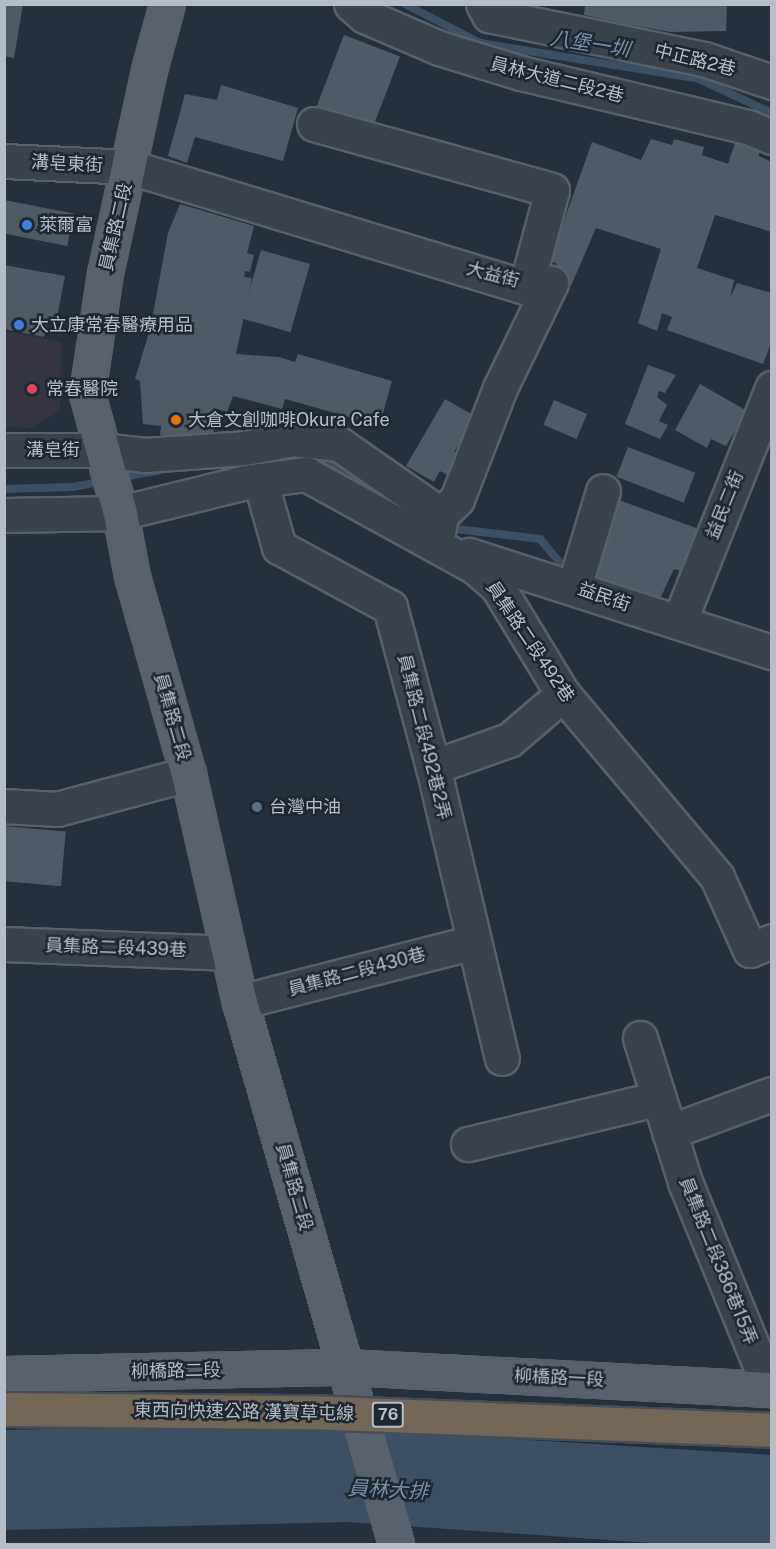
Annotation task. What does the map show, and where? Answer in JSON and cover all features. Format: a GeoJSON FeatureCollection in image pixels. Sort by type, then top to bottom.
{"type":"FeatureCollection","features":[{"type":"Feature","properties":{"kind":"highway","name":"東西向快速公路 漢寶草屯線"},"geometry":{"type":"LineString","coordinates":[[4,1409],[333,1413],[771,1430]]}},
{"type":"Feature","properties":{"kind":"main road","name":"員集路二段"},"geometry":{"type":"LineString","coordinates":[[167,4],[130,167],[90,364],[87,394],[120,513],[132,576],[188,774],[240,1002],[394,1536]]}},
{"type":"Feature","properties":{"kind":"main road","name":"柳橋路二段"},"geometry":{"type":"LineString","coordinates":[[4,1374],[347,1367]]}},
{"type":"Feature","properties":{"kind":"main road","name":"柳橋路一段"},"geometry":{"type":"LineString","coordinates":[[347,1367],[771,1389]]}},
{"type":"Feature","properties":{"kind":"street","name":"員林大道二段2巷"},"geometry":{"type":"LineString","coordinates":[[351,4],[365,16],[439,48],[521,73],[748,127],[771,137]]}},
{"type":"Feature","properties":{"kind":"street","name":"中正路2巷"},"geometry":{"type":"LineString","coordinates":[[483,4],[489,15],[704,59],[771,82]]}},
{"type":"Feature","properties":{"kind":"street","name":"大益街"},"geometry":{"type":"LineString","coordinates":[[130,167],[526,287],[552,190],[314,124]]}},
{"type":"Feature","properties":{"kind":"street","name":"溝皂東街"},"geometry":{"type":"LineString","coordinates":[[4,161],[130,167]]}},
{"type":"Feature","properties":{"kind":"street"},"geometry":{"type":"LineString","coordinates":[[438,530],[457,500],[500,388],[551,283]]}},
{"type":"Feature","properties":{"kind":"street","name":"益民二街"},"geometry":{"type":"LineString","coordinates":[[679,622],[769,403]]}},
{"type":"Feature","properties":{"kind":"street","name":"員集路二段492巷"},"geometry":{"type":"LineString","coordinates":[[101,450],[145,455],[244,448],[293,439],[339,444],[438,530],[497,586],[563,694],[717,877],[750,950],[771,941]]}},
{"type":"Feature","properties":{"kind":"street","name":"員集路二段492巷2弄"},"geometry":{"type":"LineString","coordinates":[[244,448],[253,481],[279,547],[390,607],[433,767],[502,1058]]}},
{"type":"Feature","properties":{"kind":"street","name":"溝皂街"},"geometry":{"type":"LineString","coordinates":[[4,450],[101,450]]}},
{"type":"Feature","properties":{"kind":"street","name":"員集路二段492巷"},"geometry":{"type":"LineString","coordinates":[[4,515],[120,513],[253,481],[306,474],[438,530]]}},
{"type":"Feature","properties":{"kind":"street"},"geometry":{"type":"LineString","coordinates":[[574,587],[603,491]]}},
{"type":"Feature","properties":{"kind":"street","name":"益民街"},"geometry":{"type":"LineString","coordinates":[[438,530],[574,587],[771,652]]}},
{"type":"Feature","properties":{"kind":"street"},"geometry":{"type":"LineString","coordinates":[[433,767],[509,740],[563,694]]}},
{"type":"Feature","properties":{"kind":"street"},"geometry":{"type":"LineString","coordinates":[[4,806],[57,809],[188,774]]}},
{"type":"Feature","properties":{"kind":"street","name":"員集路二段430巷"},"geometry":{"type":"LineString","coordinates":[[240,1002],[473,942]]}},
{"type":"Feature","properties":{"kind":"street","name":"員集路二段439巷"},"geometry":{"type":"LineString","coordinates":[[4,944],[228,953]]}},
{"type":"Feature","properties":{"kind":"street","name":"員集路二段386巷15弄"},"geometry":{"type":"LineString","coordinates":[[640,1038],[685,1182],[771,1389]]}},
{"type":"Feature","properties":{"kind":"street"},"geometry":{"type":"LineString","coordinates":[[669,1132],[771,1094]]}},
{"type":"Feature","properties":{"kind":"street"},"geometry":{"type":"LineString","coordinates":[[468,1144],[659,1098]]}},
{"type":"Feature","properties":{"kind":"shaded area","name":"常春醫院"},"geometry":{"type":"Polygon","coordinates":[[[5,331],[61,342],[60,410],[32,428],[5,427],[5,331]]]}},
{"type":"Feature","properties":{"kind":"water","name":"員林大排"},"geometry":{"type":"Polygon","coordinates":[[[269,1424],[771,1455],[771,1544],[666,1544],[347,1522],[5,1530],[4,1430],[269,1424]]]}},
{"type":"Feature","properties":{"kind":"building"},"geometry":{"type":"Polygon","coordinates":[[[4,4],[23,4],[14,58],[4,56],[4,4]]]}},
{"type":"Feature","properties":{"kind":"building"},"geometry":{"type":"Polygon","coordinates":[[[585,4],[727,4],[726,31],[670,32],[620,23],[584,15],[585,4]]]}},
{"type":"Feature","properties":{"kind":"building"},"geometry":{"type":"Polygon","coordinates":[[[344,35],[400,57],[372,128],[316,107],[344,35]]]}},
{"type":"Feature","properties":{"kind":"building"},"geometry":{"type":"Polygon","coordinates":[[[221,85],[298,108],[283,161],[195,137],[187,163],[168,156],[185,94],[217,100],[221,85]]]}},
{"type":"Feature","properties":{"kind":"building"},"geometry":{"type":"Polygon","coordinates":[[[651,139],[672,145],[674,139],[704,147],[702,155],[728,164],[735,143],[759,151],[759,156],[772,162],[772,232],[715,215],[697,268],[734,280],[730,298],[737,283],[772,293],[772,341],[763,364],[667,330],[672,317],[662,313],[657,331],[638,323],[661,249],[596,228],[571,286],[554,280],[557,264],[550,260],[592,142],[641,160],[651,139]]]}},
{"type":"Feature","properties":{"kind":"building"},"geometry":{"type":"Polygon","coordinates":[[[4,200],[74,214],[67,246],[4,234],[4,200]]]}},
{"type":"Feature","properties":{"kind":"building"},"geometry":{"type":"Polygon","coordinates":[[[180,204],[254,226],[247,253],[254,255],[250,272],[245,271],[244,277],[252,278],[236,354],[279,357],[295,362],[298,354],[392,381],[381,420],[376,419],[374,424],[285,399],[282,409],[233,396],[227,412],[217,409],[212,441],[168,445],[167,437],[160,435],[161,426],[143,424],[140,381],[135,379],[150,329],[159,331],[162,316],[153,314],[168,233],[180,204]]]}},
{"type":"Feature","properties":{"kind":"building"},"geometry":{"type":"Polygon","coordinates":[[[261,250],[310,264],[290,332],[241,318],[261,250]]]}},
{"type":"Feature","properties":{"kind":"building"},"geometry":{"type":"Polygon","coordinates":[[[4,265],[65,276],[56,322],[48,320],[44,337],[4,329],[4,265]]]}},
{"type":"Feature","properties":{"kind":"building"},"geometry":{"type":"Polygon","coordinates":[[[648,365],[676,375],[665,393],[659,391],[657,397],[667,405],[659,421],[668,425],[660,439],[625,424],[648,365]]]}},
{"type":"Feature","properties":{"kind":"building"},"geometry":{"type":"Polygon","coordinates":[[[700,384],[747,411],[726,446],[711,439],[707,448],[675,430],[700,384]]]}},
{"type":"Feature","properties":{"kind":"building"},"geometry":{"type":"Polygon","coordinates":[[[445,399],[475,416],[454,452],[466,459],[456,480],[440,471],[434,482],[406,466],[445,399]]]}},
{"type":"Feature","properties":{"kind":"building"},"geometry":{"type":"Polygon","coordinates":[[[554,400],[587,414],[577,439],[543,425],[554,400]]]}},
{"type":"Feature","properties":{"kind":"building"},"geometry":{"type":"Polygon","coordinates":[[[628,447],[695,473],[684,503],[617,477],[628,447]]]}},
{"type":"Feature","properties":{"kind":"building"},"geometry":{"type":"Polygon","coordinates":[[[613,498],[702,530],[685,572],[674,569],[657,605],[587,581],[613,498]]]}},
{"type":"Feature","properties":{"kind":"building"},"geometry":{"type":"Polygon","coordinates":[[[4,826],[66,831],[61,886],[4,881],[4,826]]]}},
{"type":"Feature","properties":{"kind":"waterway","name":"八堡一圳"},"geometry":{"type":"LineString","coordinates":[[405,4],[480,43],[699,79],[772,113]]}},
{"type":"Feature","properties":{"kind":"waterway"},"geometry":{"type":"LineString","coordinates":[[310,456],[326,460],[401,508]]}},
{"type":"Feature","properties":{"kind":"waterway"},"geometry":{"type":"LineString","coordinates":[[117,478],[162,470]]}},
{"type":"Feature","properties":{"kind":"waterway"},"geometry":{"type":"LineString","coordinates":[[4,489],[73,487],[103,481]]}},
{"type":"Feature","properties":{"kind":"waterway"},"geometry":{"type":"LineString","coordinates":[[447,528],[540,539],[562,565],[571,568]]}},
{"type":"Feature","properties":{"kind":"place","name":"萊爾富"},"geometry":{"type":"Point","coordinates":[27,225]}},
{"type":"Feature","properties":{"kind":"place","name":"大立康常春醫療用品"},"geometry":{"type":"Point","coordinates":[19,325]}},
{"type":"Feature","properties":{"kind":"place","name":"常春醫院"},"geometry":{"type":"Point","coordinates":[32,389]}},
{"type":"Feature","properties":{"kind":"place","name":"大倉文創咖啡Okura Cafe"},"geometry":{"type":"Point","coordinates":[176,420]}},
{"type":"Feature","properties":{"kind":"place","name":"台灣中油"},"geometry":{"type":"Point","coordinates":[257,807]}}]}
